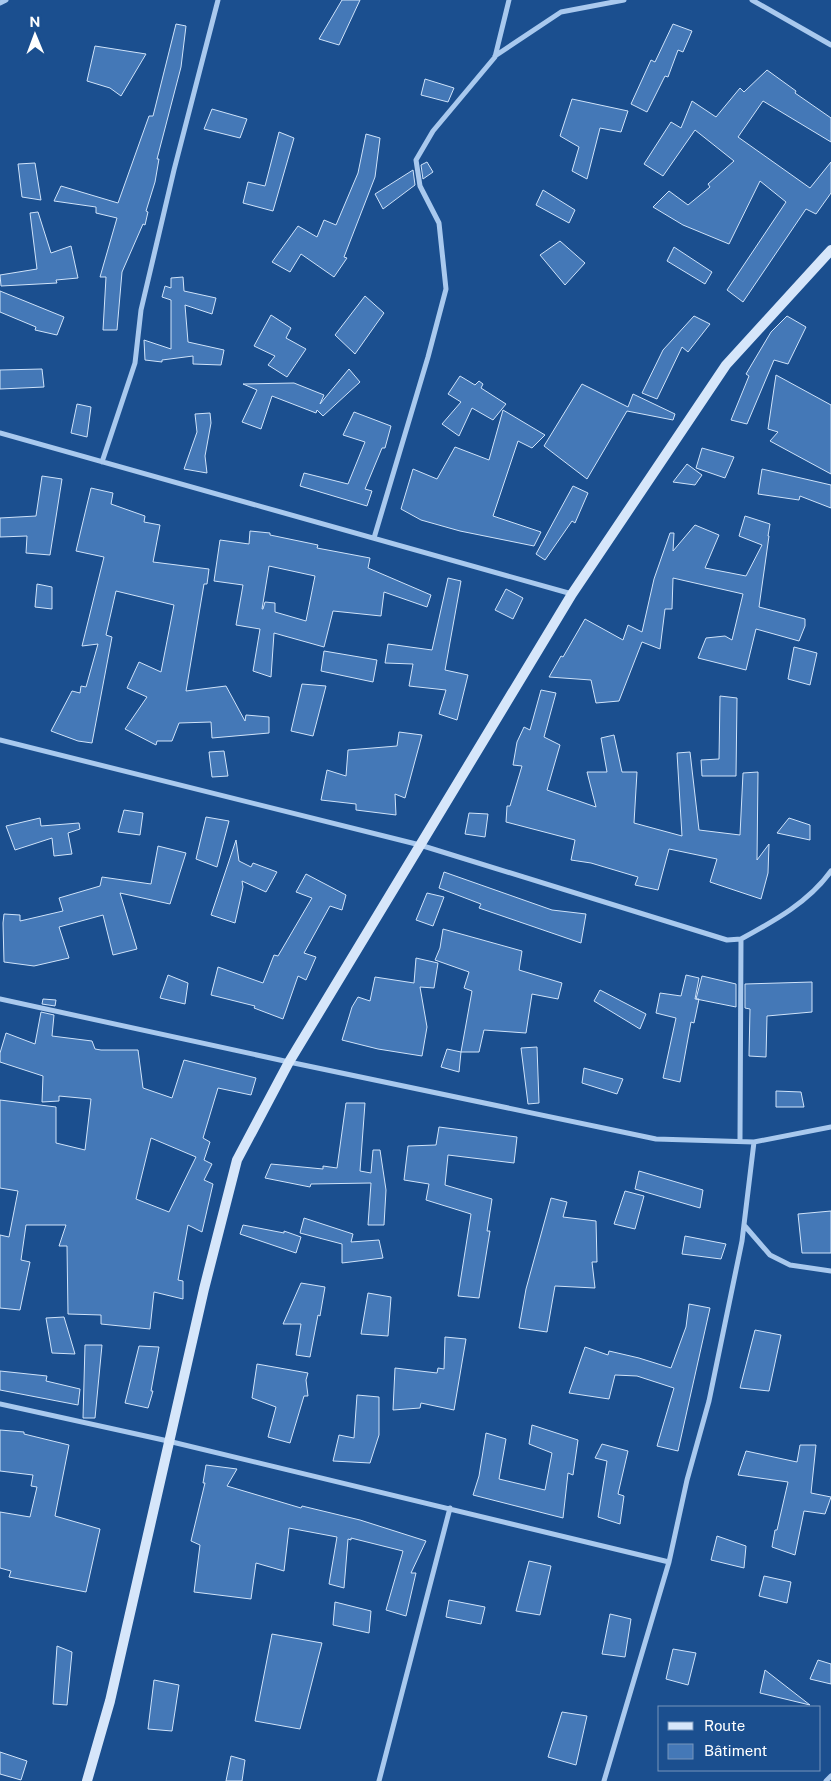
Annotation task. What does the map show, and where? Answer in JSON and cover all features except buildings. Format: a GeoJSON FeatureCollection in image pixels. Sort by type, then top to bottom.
{"type":"FeatureCollection","features":[{"type":"Feature","properties":{"kind":"main road"},"geometry":{"type":"LineString","coordinates":[[87,1781],[110,1701],[168,1441],[237,1160],[289,1062],[572,594],[726,365],[831,250]]}},
{"type":"Feature","properties":{"kind":"street"},"geometry":{"type":"LineString","coordinates":[[0,3],[6,0]]}},
{"type":"Feature","properties":{"kind":"street"},"geometry":{"type":"LineString","coordinates":[[102,462],[135,363],[141,310],[174,170],[218,0]]}},
{"type":"Feature","properties":{"kind":"street"},"geometry":{"type":"LineString","coordinates":[[495,56],[509,0]]}},
{"type":"Feature","properties":{"kind":"street"},"geometry":{"type":"LineString","coordinates":[[374,538],[446,289],[438,223],[420,186],[416,160],[433,131],[495,56],[561,12],[624,0]]}},
{"type":"Feature","properties":{"kind":"street"},"geometry":{"type":"LineString","coordinates":[[752,0],[831,45]]}},
{"type":"Feature","properties":{"kind":"street"},"geometry":{"type":"LineString","coordinates":[[0,434],[572,594]]}},
{"type":"Feature","properties":{"kind":"street"},"geometry":{"type":"LineString","coordinates":[[0,740],[420,845],[727,940],[741,939],[793,909],[824,882],[831,871]]}},
{"type":"Feature","properties":{"kind":"street"},"geometry":{"type":"LineString","coordinates":[[740,1140],[741,939]]}},
{"type":"Feature","properties":{"kind":"street"},"geometry":{"type":"LineString","coordinates":[[0,999],[656,1139],[740,1140],[754,1142],[831,1128]]}},
{"type":"Feature","properties":{"kind":"street"},"geometry":{"type":"LineString","coordinates":[[604,1781],[669,1562],[687,1480],[711,1392],[744,1225],[754,1142]]}},
{"type":"Feature","properties":{"kind":"street"},"geometry":{"type":"LineString","coordinates":[[744,1225],[770,1256],[790,1265],[831,1271]]}},
{"type":"Feature","properties":{"kind":"street"},"geometry":{"type":"LineString","coordinates":[[0,1404],[168,1441],[669,1562]]}},
{"type":"Feature","properties":{"kind":"street"},"geometry":{"type":"LineString","coordinates":[[379,1781],[450,1508]]}},
{"type":"Feature","properties":{"kind":"street"},"geometry":{"type":"LineString","coordinates":[[826,1781],[831,1776]]}}]}
